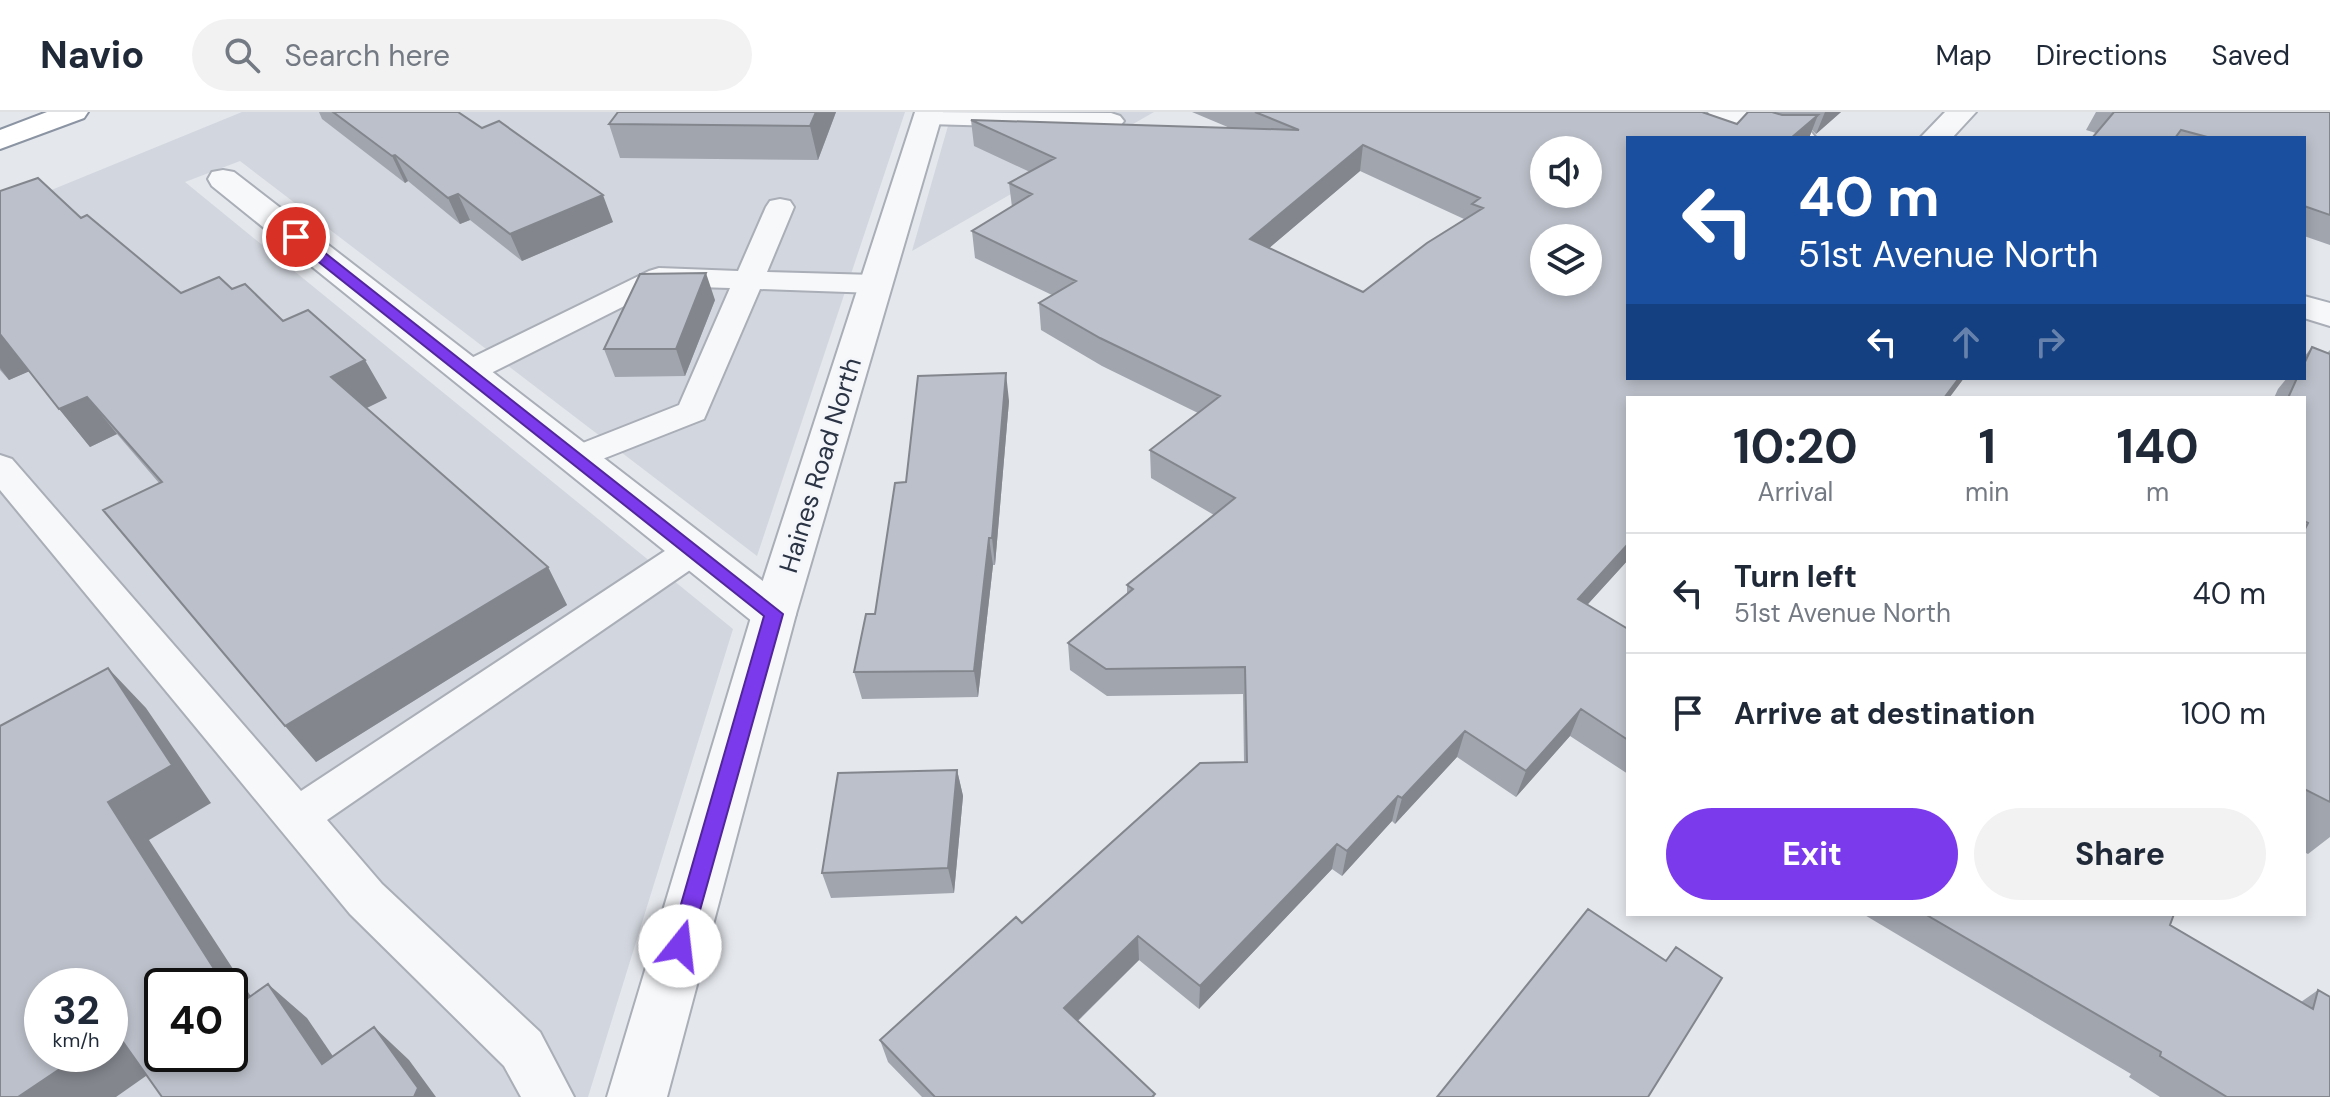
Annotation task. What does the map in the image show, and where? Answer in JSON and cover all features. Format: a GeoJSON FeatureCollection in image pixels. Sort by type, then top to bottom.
{"type":"FeatureCollection","features":[{"type":"Feature","properties":{"kind":"highway"},"geometry":{"type":"LineString","coordinates":[[0,140],[74,112]]}},
{"type":"Feature","properties":{"kind":"street"},"geometry":{"type":"LineString","coordinates":[[1722,112],[1795,136]]}},
{"type":"Feature","properties":{"kind":"street"},"geometry":{"type":"LineString","coordinates":[[1937,136],[1962,112]]}},
{"type":"Feature","properties":{"kind":"street","name":"Haines Road North"},"geometry":{"type":"LineString","coordinates":[[637,1097],[774,614],[928,114]]}},
{"type":"Feature","properties":{"kind":"street"},"geometry":{"type":"LineString","coordinates":[[223,179],[774,614]]}},
{"type":"Feature","properties":{"kind":"street"},"geometry":{"type":"LineString","coordinates":[[2306,307],[2330,315]]}},
{"type":"Feature","properties":{"kind":"lane"},"geometry":{"type":"LineString","coordinates":[[928,114],[1111,121]]}},
{"type":"Feature","properties":{"kind":"lane"},"geometry":{"type":"LineString","coordinates":[[577,458],[692,412],[780,207]]}},
{"type":"Feature","properties":{"kind":"lane"},"geometry":{"type":"LineString","coordinates":[[468,372],[659,277],[875,284]]}},
{"type":"Feature","properties":{"kind":"lane"},"geometry":{"type":"LineString","coordinates":[[0,467],[366,899],[522,1049],[548,1097]]}},
{"type":"Feature","properties":{"kind":"lane"},"geometry":{"type":"LineString","coordinates":[[297,817],[693,550]]}},
{"type":"Feature","properties":{"kind":"shaded area"},"geometry":{"type":"Polygon","coordinates":[[[242,112],[905,112],[757,556],[240,161],[185,182],[733,629],[588,1097],[0,1097],[0,211],[242,112]]]}},
{"type":"Feature","properties":{"kind":"shaded area"},"geometry":{"type":"Polygon","coordinates":[[[952,112],[1154,112],[912,251],[952,112]]]}},
{"type":"Feature","properties":{"kind":"building"},"geometry":{"type":"Polygon","coordinates":[[[333,112],[458,112],[482,128],[499,121],[603,195],[510,234],[458,194],[448,198],[395,155],[392,156],[333,112]]]}},
{"type":"Feature","properties":{"kind":"building"},"geometry":{"type":"Polygon","coordinates":[[[618,112],[816,112],[810,126],[609,124],[618,112]]]}},
{"type":"Feature","properties":{"kind":"building"},"geometry":{"type":"Polygon","coordinates":[[[1255,112],[1702,112],[1737,124],[1748,112],[1818,115],[1793,136],[1626,136],[1626,380],[1958,380],[1946,396],[1626,396],[1626,546],[1578,599],[1626,628],[1626,739],[1581,709],[1526,771],[1465,731],[1347,851],[1337,844],[1200,986],[1138,936],[1064,1008],[1155,1094],[1152,1097],[935,1097],[880,1040],[1016,917],[1022,923],[1200,763],[1247,762],[1245,667],[1106,669],[1068,643],[1133,589],[1127,585],[1235,498],[1150,450],[1220,396],[1100,338],[1039,303],[1076,281],[972,231],[1032,194],[1009,183],[1055,158],[971,120],[1299,130],[1255,112]],[[1363,145],[1250,239],[1363,292],[1427,243],[1483,208],[1472,204],[1480,198],[1363,145]]]}},
{"type":"Feature","properties":{"kind":"building"},"geometry":{"type":"Polygon","coordinates":[[[2114,112],[2330,112],[2330,215],[2306,207],[2306,136],[2204,136],[2181,130],[2176,136],[2094,136],[2114,112]]]}},
{"type":"Feature","properties":{"kind":"building"},"geometry":{"type":"Polygon","coordinates":[[[38,178],[81,218],[87,215],[181,293],[219,277],[232,289],[245,284],[283,321],[308,310],[365,360],[331,377],[548,567],[285,726],[103,510],[162,482],[87,397],[59,409],[0,334],[0,191],[38,178]]]}},
{"type":"Feature","properties":{"kind":"building"},"geometry":{"type":"Polygon","coordinates":[[[706,273],[676,349],[604,349],[640,274],[706,273]]]}},
{"type":"Feature","properties":{"kind":"building"},"geometry":{"type":"Polygon","coordinates":[[[2312,347],[2330,354],[2330,802],[2306,790],[2306,396],[2289,396],[2296,380],[2306,380],[2306,360],[2312,347]]]}},
{"type":"Feature","properties":{"kind":"building"},"geometry":{"type":"Polygon","coordinates":[[[1006,373],[992,538],[989,538],[974,671],[854,672],[866,614],[875,614],[895,483],[906,482],[918,376],[1006,373]]]}},
{"type":"Feature","properties":{"kind":"building"},"geometry":{"type":"Polygon","coordinates":[[[108,668],[172,765],[108,802],[214,968],[144,968],[144,1072],[128,1049],[128,968],[24,968],[24,1072],[55,1072],[18,1097],[0,1097],[0,726],[108,668]]]}},
{"type":"Feature","properties":{"kind":"building"},"geometry":{"type":"Polygon","coordinates":[[[957,770],[948,868],[822,873],[838,773],[957,770]]]}},
{"type":"Feature","properties":{"kind":"building"},"geometry":{"type":"Polygon","coordinates":[[[1588,909],[1666,961],[1676,947],[1722,978],[1648,1097],[1437,1097],[1588,909]]]}},
{"type":"Feature","properties":{"kind":"building"},"geometry":{"type":"Polygon","coordinates":[[[1928,916],[2173,916],[2170,925],[2313,1009],[2318,990],[2330,997],[2330,1097],[2227,1097],[2160,1056],[2161,1052],[1928,916]]]}},
{"type":"Feature","properties":{"kind":"building"},"geometry":{"type":"Polygon","coordinates":[[[268,984],[322,1064],[374,1027],[418,1088],[414,1097],[162,1097],[144,1072],[248,1072],[248,998],[268,984]]]}},
{"type":"Feature","properties":{"kind":"route"},"geometry":{"type":"LineString","coordinates":[[296,237],[774,614],[680,946]]}}]}
